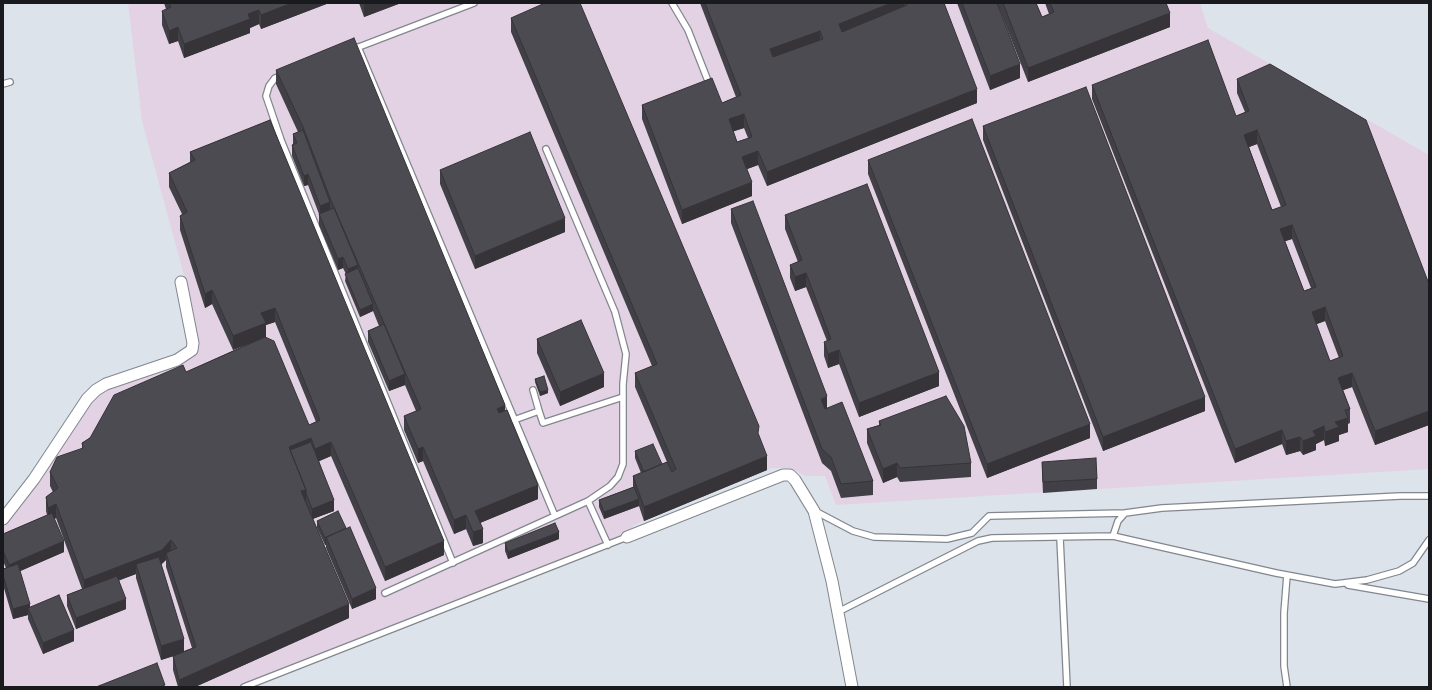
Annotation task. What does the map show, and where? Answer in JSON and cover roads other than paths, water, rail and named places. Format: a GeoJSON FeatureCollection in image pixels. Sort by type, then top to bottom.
{"type":"FeatureCollection","features":[{"type":"Feature","properties":{"kind":"street"},"geometry":{"type":"LineString","coordinates":[[3,519],[34,479],[88,399],[96,390],[106,384],[177,360],[192,350],[193,343],[181,282]]}},
{"type":"Feature","properties":{"kind":"street"},"geometry":{"type":"LineString","coordinates":[[627,538],[784,475],[790,475],[795,480],[814,510],[832,581],[852,687]]}},
{"type":"Feature","properties":{"kind":"lane"},"geometry":{"type":"LineString","coordinates":[[344,52],[474,3]]}},
{"type":"Feature","properties":{"kind":"lane"},"geometry":{"type":"LineString","coordinates":[[672,3],[688,30],[714,94]]}},
{"type":"Feature","properties":{"kind":"lane"},"geometry":{"type":"LineString","coordinates":[[358,47],[555,516]]}},
{"type":"Feature","properties":{"kind":"lane"},"geometry":{"type":"LineString","coordinates":[[289,73],[275,78],[269,86],[266,96],[281,140],[452,563]]}},
{"type":"Feature","properties":{"kind":"lane"},"geometry":{"type":"LineString","coordinates":[[3,84],[10,82]]}},
{"type":"Feature","properties":{"kind":"lane"},"geometry":{"type":"LineString","coordinates":[[385,593],[588,501],[614,482],[618,477],[623,464],[623,397],[626,354],[615,312],[546,149]]}},
{"type":"Feature","properties":{"kind":"lane"},"geometry":{"type":"LineString","coordinates":[[533,390],[543,423],[623,397]]}},
{"type":"Feature","properties":{"kind":"lane"},"geometry":{"type":"LineString","coordinates":[[514,420],[539,411]]}},
{"type":"Feature","properties":{"kind":"lane"},"geometry":{"type":"LineString","coordinates":[[814,510],[853,531],[874,537],[947,539],[972,533],[989,516],[1125,513],[1162,508],[1400,496],[1429,496]]}},
{"type":"Feature","properties":{"kind":"lane"},"geometry":{"type":"LineString","coordinates":[[588,501],[608,545]]}},
{"type":"Feature","properties":{"kind":"lane"},"geometry":{"type":"LineString","coordinates":[[1113,536],[1118,521],[1125,513]]}},
{"type":"Feature","properties":{"kind":"lane"},"geometry":{"type":"LineString","coordinates":[[838,612],[985,538],[1113,536],[1287,575],[1429,599]]}},
{"type":"Feature","properties":{"kind":"lane"},"geometry":{"type":"LineString","coordinates":[[244,687],[627,538]]}},
{"type":"Feature","properties":{"kind":"lane"},"geometry":{"type":"LineString","coordinates":[[1060,538],[1067,687]]}},
{"type":"Feature","properties":{"kind":"lane"},"geometry":{"type":"LineString","coordinates":[[1344,584],[1399,571],[1413,563],[1429,540]]}},
{"type":"Feature","properties":{"kind":"lane"},"geometry":{"type":"LineString","coordinates":[[1287,575],[1284,613],[1284,666],[1287,687]]}}]}
